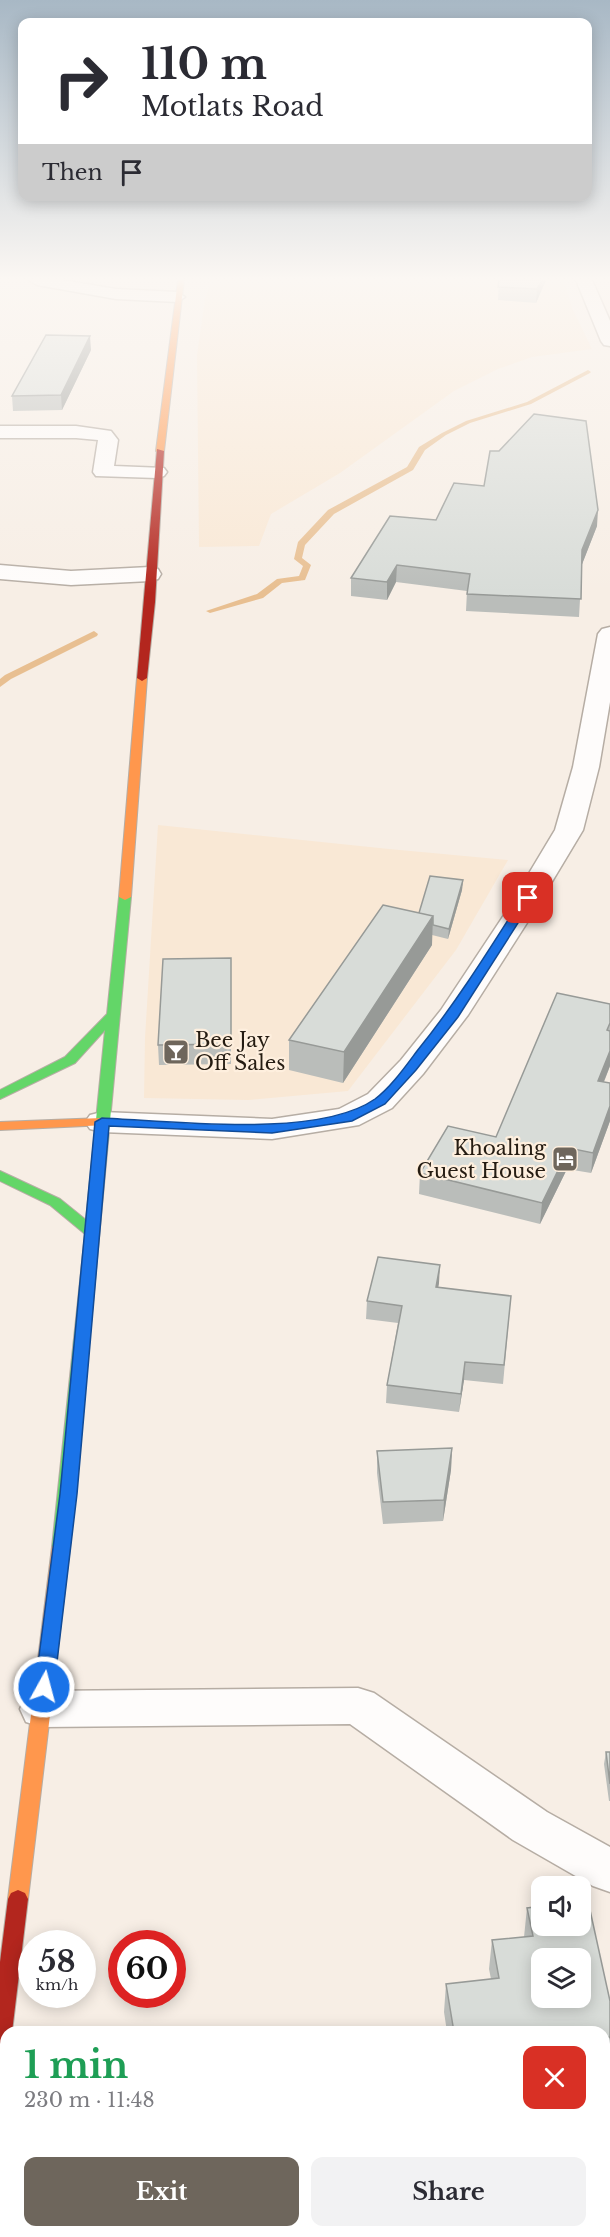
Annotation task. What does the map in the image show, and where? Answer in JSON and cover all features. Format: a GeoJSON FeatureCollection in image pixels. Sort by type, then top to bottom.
{"type":"FeatureCollection","features":[{"type":"Feature","properties":{"kind":"main road"},"geometry":{"type":"LineString","coordinates":[[2,2026],[68,1494],[125,897],[157,472],[167,384]]}},
{"type":"Feature","properties":{"kind":"main road"},"geometry":{"type":"LineString","coordinates":[[0,1095],[70,1060],[113,1015]]}},
{"type":"Feature","properties":{"kind":"main road"},"geometry":{"type":"LineString","coordinates":[[0,1126],[102,1122]]}},
{"type":"Feature","properties":{"kind":"main road"},"geometry":{"type":"LineString","coordinates":[[0,1175],[54,1202],[92,1233]]}},
{"type":"Feature","properties":{"kind":"street"},"geometry":{"type":"LineString","coordinates":[[0,432],[76,432],[104,435],[108,440],[103,472],[157,472]]}},
{"type":"Feature","properties":{"kind":"street"},"geometry":{"type":"LineString","coordinates":[[0,572],[71,578],[150,574]]}},
{"type":"Feature","properties":{"kind":"street"},"geometry":{"type":"LineString","coordinates":[[102,1122],[272,1129],[347,1118],[380,1101],[412,1067],[453,1015],[518,915],[569,830],[598,770],[610,634]]}},
{"type":"Feature","properties":{"kind":"street"},"geometry":{"type":"LineString","coordinates":[[42,1709],[358,1706],[530,1826],[610,1871]]}},
{"type":"Feature","properties":{"kind":"shaded area"},"geometry":{"type":"Polygon","coordinates":[[[197,384],[467,384],[454,391],[340,473],[271,514],[259,546],[199,547],[197,384]]]}},
{"type":"Feature","properties":{"kind":"shaded area"},"geometry":{"type":"Polygon","coordinates":[[[158,825],[508,860],[456,950],[348,1091],[249,1100],[144,1098],[145,1038],[158,825]]]}},
{"type":"Feature","properties":{"kind":"building"},"geometry":{"type":"Polygon","coordinates":[[[18,384],[66,384],[61,395],[12,396],[18,384]]]}},
{"type":"Feature","properties":{"kind":"building"},"geometry":{"type":"Polygon","coordinates":[[[534,414],[586,421],[598,510],[582,550],[581,599],[467,594],[470,574],[397,565],[387,582],[351,578],[390,516],[436,520],[454,483],[484,486],[490,451],[499,451],[534,414]]]}},
{"type":"Feature","properties":{"kind":"building"},"geometry":{"type":"Polygon","coordinates":[[[430,876],[463,880],[449,929],[433,925],[433,916],[419,913],[430,876]]]}},
{"type":"Feature","properties":{"kind":"building"},"geometry":{"type":"Polygon","coordinates":[[[383,905],[433,916],[344,1052],[289,1040],[383,905]]]}},
{"type":"Feature","properties":{"kind":"building"},"geometry":{"type":"Polygon","coordinates":[[[231,958],[231,1044],[158,1045],[163,959],[231,958]]]}},
{"type":"Feature","properties":{"kind":"building"},"geometry":{"type":"Polygon","coordinates":[[[557,993],[610,1004],[610,1023],[607,1030],[610,1031],[610,1051],[598,1081],[610,1083],[610,1106],[593,1153],[569,1148],[542,1203],[420,1173],[448,1126],[496,1137],[557,993]]]}},
{"type":"Feature","properties":{"kind":"building"},"geometry":{"type":"Polygon","coordinates":[[[378,1257],[440,1265],[436,1287],[511,1296],[504,1365],[465,1362],[461,1394],[387,1385],[402,1306],[367,1301],[378,1257]]]}},
{"type":"Feature","properties":{"kind":"building"},"geometry":{"type":"Polygon","coordinates":[[[452,1448],[444,1500],[383,1502],[377,1451],[452,1448]]]}},
{"type":"Feature","properties":{"kind":"building"},"geometry":{"type":"Polygon","coordinates":[[[606,1752],[610,1752],[610,1784],[606,1752]]]}},
{"type":"Feature","properties":{"kind":"building"},"geometry":{"type":"Polygon","coordinates":[[[531,1907],[531,1927],[527,1908],[531,1907]]]}},
{"type":"Feature","properties":{"kind":"building"},"geometry":{"type":"Polygon","coordinates":[[[591,1915],[610,2001],[610,2026],[453,2026],[446,1984],[499,1978],[492,1940],[533,1936],[591,1936],[591,1915]]]}},
{"type":"Feature","properties":{"kind":"waterway"},"geometry":{"type":"LineString","coordinates":[[210,611],[260,596],[280,581],[302,578],[307,565],[298,559],[301,544],[331,512],[410,468],[422,449],[444,434],[468,422],[529,403],[564,384]]}},
{"type":"Feature","properties":{"kind":"waterway"},"geometry":{"type":"LineString","coordinates":[[0,684],[8,677],[94,634]]}},
{"type":"Feature","properties":{"kind":"traffic: fast"},"geometry":{"type":"LineString","coordinates":[[61,1547],[125,897]]}},
{"type":"Feature","properties":{"kind":"traffic: fast"},"geometry":{"type":"LineString","coordinates":[[0,1095],[70,1060],[113,1015]]}},
{"type":"Feature","properties":{"kind":"traffic: fast"},"geometry":{"type":"LineString","coordinates":[[0,1175],[55,1202],[92,1233]]}},
{"type":"Feature","properties":{"kind":"traffic: slow"},"geometry":{"type":"LineString","coordinates":[[160,451],[168,384]]}},
{"type":"Feature","properties":{"kind":"traffic: slow"},"geometry":{"type":"LineString","coordinates":[[125,897],[142,678]]}},
{"type":"Feature","properties":{"kind":"traffic: slow"},"geometry":{"type":"LineString","coordinates":[[0,1126],[102,1122]]}},
{"type":"Feature","properties":{"kind":"traffic: slow"},"geometry":{"type":"LineString","coordinates":[[18,1899],[61,1547]]}},
{"type":"Feature","properties":{"kind":"traffic: jam"},"geometry":{"type":"LineString","coordinates":[[142,678],[150,602],[160,451]]}},
{"type":"Feature","properties":{"kind":"traffic: jam"},"geometry":{"type":"LineString","coordinates":[[2,2026],[18,1899]]}},
{"type":"Feature","properties":{"kind":"place","name":"Bee Jay Off Sales"},"geometry":{"type":"Point","coordinates":[176,1052]}},
{"type":"Feature","properties":{"kind":"place","name":"Khoaling Guest House"},"geometry":{"type":"Point","coordinates":[565,1159]}},
{"type":"Feature","properties":{"kind":"route"},"geometry":{"type":"LineString","coordinates":[[44,1687],[68,1494],[102,1122],[272,1129],[347,1118],[380,1101],[412,1067],[453,1015],[528,898]]}}]}
